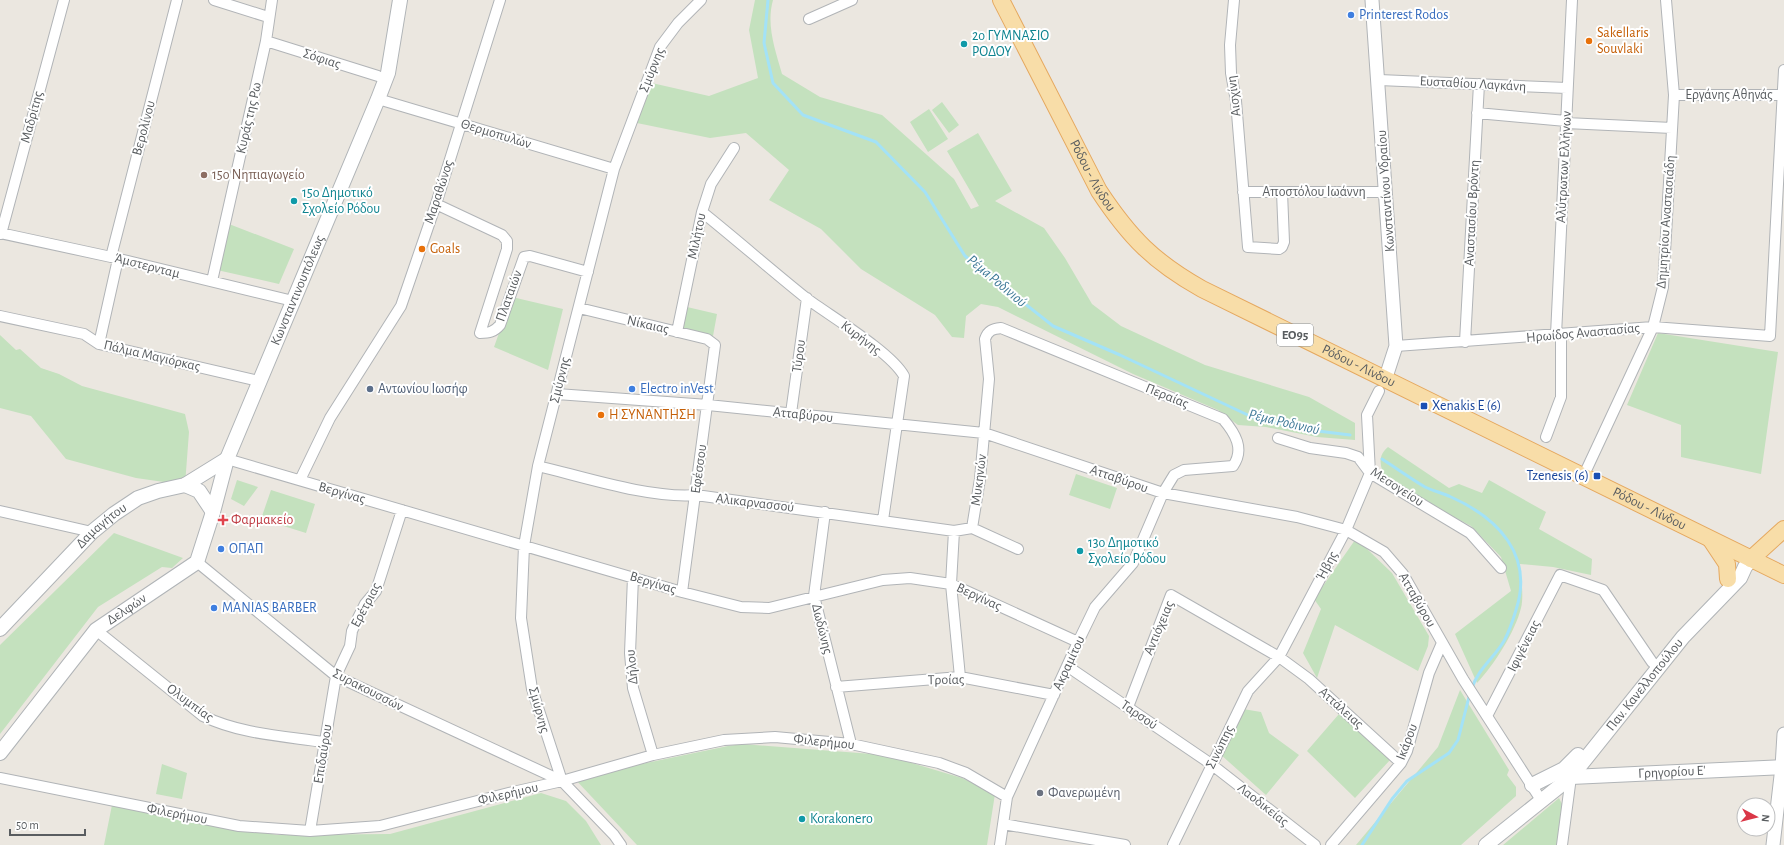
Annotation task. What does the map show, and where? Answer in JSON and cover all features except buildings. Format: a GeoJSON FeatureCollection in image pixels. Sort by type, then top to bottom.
{"type":"FeatureCollection","features":[{"type":"Feature","properties":{"kind":"main road","name":"Κωνσταντινουπόλεως"},"geometry":{"type":"LineString","coordinates":[[378,100],[378,76],[392,0]]}},
{"type":"Feature","properties":{"kind":"main road","name":"Κωνσταντινουπόλεως"},"geometry":{"type":"LineString","coordinates":[[227,459],[378,100],[388,73],[400,0]]}},
{"type":"Feature","properties":{"kind":"main road","name":"Ρόδου - Λίνδου"},"geometry":{"type":"LineString","coordinates":[[1001,0],[1099,191],[1114,213],[1143,248],[1174,273],[1382,386],[1583,477],[1710,539],[1748,563]]}},
{"type":"Feature","properties":{"kind":"main road","name":"Δαμαγήτου"},"geometry":{"type":"LineString","coordinates":[[0,629],[92,532],[114,514],[138,498],[158,491],[185,485],[227,459]]}},
{"type":"Feature","properties":{"kind":"main road"},"geometry":{"type":"LineString","coordinates":[[197,562],[213,512],[227,459]]}},
{"type":"Feature","properties":{"kind":"main road"},"geometry":{"type":"LineString","coordinates":[[185,485],[199,492],[213,512]]}},
{"type":"Feature","properties":{"kind":"main road"},"geometry":{"type":"LineString","coordinates":[[1748,563],[1784,529]]}},
{"type":"Feature","properties":{"kind":"main road"},"geometry":{"type":"LineString","coordinates":[[1710,539],[1727,564],[1728,579]]}},
{"type":"Feature","properties":{"kind":"main road","name":"Δελφών"},"geometry":{"type":"LineString","coordinates":[[0,753],[96,630],[197,562]]}},
{"type":"Feature","properties":{"kind":"main road","name":"ΕΟ95"},"geometry":{"type":"LineString","coordinates":[[1748,563],[1784,575]]}},
{"type":"Feature","properties":{"kind":"main road","name":"Παν. Κανελλοπούλου"},"geometry":{"type":"LineString","coordinates":[[1541,800],[1567,773],[1588,743],[1701,607],[1728,579],[1748,563]]}},
{"type":"Feature","properties":{"kind":"main road","name":"Παν. Κανελλοπούλου"},"geometry":{"type":"LineString","coordinates":[[1655,664],[1740,578],[1748,563]]}},
{"type":"Feature","properties":{"kind":"main road","name":"Γρηγορίου Ε'"},"geometry":{"type":"LineString","coordinates":[[1567,773],[1783,767]]}},
{"type":"Feature","properties":{"kind":"main road","name":"Παν. Κανελλοπούλου"},"geometry":{"type":"LineString","coordinates":[[1532,785],[1567,773]]}},
{"type":"Feature","properties":{"kind":"main road"},"geometry":{"type":"LineString","coordinates":[[1486,845],[1541,800]]}},
{"type":"Feature","properties":{"kind":"street","name":"Μαδρίτης"},"geometry":{"type":"LineString","coordinates":[[1,233],[64,0]]}},
{"type":"Feature","properties":{"kind":"street","name":"Βερολίνου"},"geometry":{"type":"LineString","coordinates":[[99,344],[114,258],[177,0]]}},
{"type":"Feature","properties":{"kind":"street"},"geometry":{"type":"LineString","coordinates":[[214,0],[268,17]]}},
{"type":"Feature","properties":{"kind":"street","name":"Κυράς της Ρω"},"geometry":{"type":"LineString","coordinates":[[212,281],[266,41],[268,17],[272,0]]}},
{"type":"Feature","properties":{"kind":"street","name":"Μαραθώνος"},"geometry":{"type":"LineString","coordinates":[[300,480],[330,418],[401,306],[436,204],[500,0]]}},
{"type":"Feature","properties":{"kind":"street","name":"Σμύρνης"},"geometry":{"type":"LineString","coordinates":[[562,781],[532,689],[521,618],[524,546],[538,466],[614,169],[660,47],[678,23],[701,0]]}},
{"type":"Feature","properties":{"kind":"street"},"geometry":{"type":"LineString","coordinates":[[809,19],[852,0]]}},
{"type":"Feature","properties":{"kind":"street","name":"Αισχίνη"},"geometry":{"type":"LineString","coordinates":[[1234,0],[1230,45],[1231,73],[1236,101],[1248,247],[1279,249],[1282,247],[1284,242],[1282,192]]}},
{"type":"Feature","properties":{"kind":"street","name":"Κωνσταντίνου Υδραίου"},"geometry":{"type":"LineString","coordinates":[[1372,0],[1379,80],[1396,346],[1382,386]]}},
{"type":"Feature","properties":{"kind":"street","name":"Αλύτρωτων Ελλήνων"},"geometry":{"type":"LineString","coordinates":[[1546,437],[1561,397],[1558,335],[1567,88],[1572,0]]}},
{"type":"Feature","properties":{"kind":"street","name":"Δημητρίου Αναστασιάδη"},"geometry":{"type":"LineString","coordinates":[[1583,477],[1653,327],[1663,286],[1674,94],[1666,0]]}},
{"type":"Feature","properties":{"kind":"street","name":"Σόφιας"},"geometry":{"type":"LineString","coordinates":[[266,41],[378,76]]}},
{"type":"Feature","properties":{"kind":"street"},"geometry":{"type":"LineString","coordinates":[[1783,95],[1784,70]]}},
{"type":"Feature","properties":{"kind":"street","name":"Ευσταθίου Λαγκάνη"},"geometry":{"type":"LineString","coordinates":[[1379,80],[1567,88]]}},
{"type":"Feature","properties":{"kind":"street","name":"Αναστασίου Βρόντη"},"geometry":{"type":"LineString","coordinates":[[1465,342],[1479,84]]}},
{"type":"Feature","properties":{"kind":"street","name":"Εργάνης Αθηνάς"},"geometry":{"type":"LineString","coordinates":[[1674,94],[1783,95]]}},
{"type":"Feature","properties":{"kind":"street","name":"Ηρωίδος Αναστασίας"},"geometry":{"type":"LineString","coordinates":[[1396,346],[1653,327],[1770,336],[1783,95]]}},
{"type":"Feature","properties":{"kind":"street","name":"Θερμοπυλών"},"geometry":{"type":"LineString","coordinates":[[378,100],[614,169]]}},
{"type":"Feature","properties":{"kind":"street"},"geometry":{"type":"LineString","coordinates":[[1477,113],[1566,122],[1672,128]]}},
{"type":"Feature","properties":{"kind":"street","name":"Μιλήτου"},"geometry":{"type":"LineString","coordinates":[[677,332],[702,212],[711,184],[734,148]]}},
{"type":"Feature","properties":{"kind":"street","name":"Αποστόλου Ιωάννη"},"geometry":{"type":"LineString","coordinates":[[1243,192],[1386,192]]}},
{"type":"Feature","properties":{"kind":"street","name":"Πλαταιών"},"geometry":{"type":"LineString","coordinates":[[436,204],[502,235],[507,241],[507,249],[480,333],[495,330],[500,325],[524,257],[530,256],[588,272]]}},
{"type":"Feature","properties":{"kind":"street","name":"Κυρήνης"},"geometry":{"type":"LineString","coordinates":[[702,212],[807,298],[900,368],[904,376],[883,520]]}},
{"type":"Feature","properties":{"kind":"street","name":"Άμστερνταμ"},"geometry":{"type":"LineString","coordinates":[[1,233],[114,258],[293,301]]}},
{"type":"Feature","properties":{"kind":"street","name":"Τύρου"},"geometry":{"type":"LineString","coordinates":[[791,414],[807,298]]}},
{"type":"Feature","properties":{"kind":"street","name":"Νίκαιας"},"geometry":{"type":"LineString","coordinates":[[578,308],[707,339],[715,345]]}},
{"type":"Feature","properties":{"kind":"street","name":"Πάλμα Μαγιόρκας"},"geometry":{"type":"LineString","coordinates":[[0,316],[84,334],[99,344],[259,381]]}},
{"type":"Feature","properties":{"kind":"street","name":"Περαίας"},"geometry":{"type":"LineString","coordinates":[[987,333],[993,329],[1001,328],[1223,419],[1233,431],[1238,449],[1238,458],[1233,466],[1184,470],[1174,474],[1163,493]]}},
{"type":"Feature","properties":{"kind":"street","name":"Μυκηνών"},"geometry":{"type":"LineString","coordinates":[[972,528],[989,379],[985,339],[987,333]]}},
{"type":"Feature","properties":{"kind":"street","name":"Εφέσσου"},"geometry":{"type":"LineString","coordinates":[[682,592],[715,345]]}},
{"type":"Feature","properties":{"kind":"street"},"geometry":{"type":"LineString","coordinates":[[1370,473],[1367,415],[1382,386]]}},
{"type":"Feature","properties":{"kind":"street","name":"Ατταβύρου"},"geometry":{"type":"LineString","coordinates":[[557,394],[708,405],[984,433],[1163,493],[1297,517],[1346,530],[1373,544],[1394,563],[1403,574],[1463,679],[1541,800]]}},
{"type":"Feature","properties":{"kind":"street","name":"Μεσογείου"},"geometry":{"type":"LineString","coordinates":[[1278,438],[1310,448],[1346,453],[1358,457],[1370,473],[1470,533],[1501,568]]}},
{"type":"Feature","properties":{"kind":"street","name":"Βεργίνας"},"geometry":{"type":"LineString","coordinates":[[227,459],[682,592],[741,607],[769,608],[883,580],[910,578],[951,584],[1078,642]]}},
{"type":"Feature","properties":{"kind":"street","name":"Αλικαρνασσού"},"geometry":{"type":"LineString","coordinates":[[538,466],[640,490],[682,496],[696,495],[954,531],[972,528]]}},
{"type":"Feature","properties":{"kind":"street","name":"Ήβης"},"geometry":{"type":"LineString","coordinates":[[1278,657],[1346,530],[1370,473]]}},
{"type":"Feature","properties":{"kind":"street","name":"Ακραμίτου"},"geometry":{"type":"LineString","coordinates":[[1000,845],[1007,796],[1078,642],[1095,607],[1133,563],[1163,493]]}},
{"type":"Feature","properties":{"kind":"street","name":"Ερέτριας"},"geometry":{"type":"LineString","coordinates":[[336,676],[350,646],[352,631],[358,618],[365,604],[376,591],[402,510]]}},
{"type":"Feature","properties":{"kind":"street","name":"Δωδώνης"},"geometry":{"type":"LineString","coordinates":[[825,512],[814,596],[851,744]]}},
{"type":"Feature","properties":{"kind":"street"},"geometry":{"type":"LineString","coordinates":[[1,513],[92,532]]}},
{"type":"Feature","properties":{"kind":"street"},"geometry":{"type":"LineString","coordinates":[[972,528],[1018,549]]}},
{"type":"Feature","properties":{"kind":"street"},"geometry":{"type":"LineString","coordinates":[[954,531],[951,584],[960,677]]}},
{"type":"Feature","properties":{"kind":"street","name":"Συρακουσσών"},"geometry":{"type":"LineString","coordinates":[[197,562],[336,676],[562,781]]}},
{"type":"Feature","properties":{"kind":"street","name":"Ιφιγένειας"},"geometry":{"type":"LineString","coordinates":[[1487,716],[1560,575],[1603,590],[1655,664]]}},
{"type":"Feature","properties":{"kind":"street","name":"Δήλου"},"geometry":{"type":"LineString","coordinates":[[633,577],[630,653],[633,688],[653,755]]}},
{"type":"Feature","properties":{"kind":"street","name":"Αντιόχειας"},"geometry":{"type":"LineString","coordinates":[[1128,707],[1171,595],[1278,657]]}},
{"type":"Feature","properties":{"kind":"street","name":"Ολυμπίας"},"geometry":{"type":"LineString","coordinates":[[96,630],[203,716],[219,724],[236,729],[324,742]]}},
{"type":"Feature","properties":{"kind":"street","name":"Ικάρου"},"geometry":{"type":"LineString","coordinates":[[1331,845],[1401,762],[1407,751],[1429,673],[1442,644]]}},
{"type":"Feature","properties":{"kind":"street","name":"Αττάλειας"},"geometry":{"type":"LineString","coordinates":[[1278,657],[1309,678],[1401,762]]}},
{"type":"Feature","properties":{"kind":"street","name":"Σινώπης"},"geometry":{"type":"LineString","coordinates":[[1173,845],[1211,764],[1248,691],[1278,657]]}},
{"type":"Feature","properties":{"kind":"street","name":"Ταρσού"},"geometry":{"type":"LineString","coordinates":[[1067,666],[1211,764]]}},
{"type":"Feature","properties":{"kind":"street","name":"Επιδαύρου"},"geometry":{"type":"LineString","coordinates":[[310,831],[336,676]]}},
{"type":"Feature","properties":{"kind":"street","name":"Τροίας"},"geometry":{"type":"LineString","coordinates":[[836,687],[960,677],[1054,695]]}},
{"type":"Feature","properties":{"kind":"street"},"geometry":{"type":"LineString","coordinates":[[1773,845],[1783,767],[1784,734]]}},
{"type":"Feature","properties":{"kind":"street","name":"Φιλερήμου"},"geometry":{"type":"LineString","coordinates":[[0,778],[239,826],[310,831],[380,826],[562,781],[653,755],[724,740],[775,737],[851,744],[939,763],[966,773],[1007,796]]}},
{"type":"Feature","properties":{"kind":"street","name":"Λαοδικείας"},"geometry":{"type":"LineString","coordinates":[[1211,764],[1314,845]]}},
{"type":"Feature","properties":{"kind":"street"},"geometry":{"type":"LineString","coordinates":[[1562,845],[1567,773]]}},
{"type":"Feature","properties":{"kind":"street"},"geometry":{"type":"LineString","coordinates":[[562,781],[614,835],[621,845]]}},
{"type":"Feature","properties":{"kind":"street"},"geometry":{"type":"LineString","coordinates":[[1003,824],[1125,845]]}},
{"type":"Feature","properties":{"kind":"green space"},"geometry":{"type":"Polygon","coordinates":[[[755,0],[773,0],[770,19],[772,37],[782,74],[820,97],[882,115],[954,179],[971,209],[979,206],[947,151],[978,133],[1012,191],[995,201],[1044,228],[1065,258],[1092,304],[1121,326],[1205,365],[1309,397],[1355,423],[1355,440],[1317,437],[1266,427],[1238,425],[1218,410],[1133,374],[998,307],[981,304],[966,316],[964,338],[952,337],[935,315],[861,269],[821,229],[769,200],[789,170],[746,133],[710,138],[632,122],[643,81],[709,96],[758,78],[749,30],[755,0]]]}},
{"type":"Feature","properties":{"kind":"green space"},"geometry":{"type":"Polygon","coordinates":[[[942,102],[959,125],[949,133],[932,110],[942,102]]]}},
{"type":"Feature","properties":{"kind":"green space"},"geometry":{"type":"Polygon","coordinates":[[[929,109],[948,139],[928,152],[910,122],[929,109]]]}},
{"type":"Feature","properties":{"kind":"green space"},"geometry":{"type":"Polygon","coordinates":[[[229,224],[294,249],[279,284],[217,270],[229,224]]]}},
{"type":"Feature","properties":{"kind":"green space"},"geometry":{"type":"Polygon","coordinates":[[[512,297],[563,309],[548,370],[494,347],[512,297]]]}},
{"type":"Feature","properties":{"kind":"green space"},"geometry":{"type":"Polygon","coordinates":[[[687,307],[717,314],[713,336],[682,328],[687,307]]]}},
{"type":"Feature","properties":{"kind":"green space"},"geometry":{"type":"Polygon","coordinates":[[[1658,333],[1778,352],[1761,474],[1681,457],[1681,425],[1627,405],[1658,333]]]}},
{"type":"Feature","properties":{"kind":"green space"},"geometry":{"type":"Polygon","coordinates":[[[0,335],[16,350],[20,349],[41,368],[59,374],[82,386],[185,414],[189,432],[185,485],[136,478],[66,459],[31,416],[0,408],[0,335]]]}},
{"type":"Feature","properties":{"kind":"green space"},"geometry":{"type":"Polygon","coordinates":[[[1388,447],[1449,488],[1459,484],[1482,493],[1489,480],[1546,512],[1539,529],[1592,559],[1591,575],[1553,567],[1520,564],[1522,598],[1518,617],[1503,648],[1484,676],[1477,683],[1455,634],[1511,591],[1501,557],[1471,526],[1386,481],[1381,467],[1381,459],[1384,451],[1388,447]]]}},
{"type":"Feature","properties":{"kind":"green space"},"geometry":{"type":"Polygon","coordinates":[[[1076,474],[1117,488],[1110,509],[1069,495],[1076,474]]]}},
{"type":"Feature","properties":{"kind":"green space"},"geometry":{"type":"Polygon","coordinates":[[[237,480],[258,487],[244,506],[231,499],[237,480]]]}},
{"type":"Feature","properties":{"kind":"green space"},"geometry":{"type":"Polygon","coordinates":[[[271,490],[315,504],[306,533],[261,519],[271,490]]]}},
{"type":"Feature","properties":{"kind":"green space"},"geometry":{"type":"Polygon","coordinates":[[[114,533],[183,558],[172,568],[162,567],[98,607],[0,734],[0,645],[114,533]]]}},
{"type":"Feature","properties":{"kind":"green space"},"geometry":{"type":"Polygon","coordinates":[[[1355,540],[1365,547],[1392,573],[1429,636],[1428,646],[1418,671],[1335,625],[1317,678],[1303,653],[1321,609],[1314,599],[1355,540]]]}},
{"type":"Feature","properties":{"kind":"green space"},"geometry":{"type":"Polygon","coordinates":[[[1460,690],[1509,770],[1507,775],[1516,787],[1516,796],[1461,845],[1356,845],[1438,747],[1460,690]]]}},
{"type":"Feature","properties":{"kind":"green space"},"geometry":{"type":"Polygon","coordinates":[[[1243,709],[1261,712],[1269,733],[1299,755],[1266,795],[1220,754],[1243,709]]]}},
{"type":"Feature","properties":{"kind":"green space"},"geometry":{"type":"Polygon","coordinates":[[[1339,714],[1390,760],[1355,798],[1307,751],[1339,714]]]}},
{"type":"Feature","properties":{"kind":"green space","name":"Korakonero"},"geometry":{"type":"Polygon","coordinates":[[[743,744],[885,755],[962,778],[995,794],[987,845],[637,845],[574,778],[743,744]]]}},
{"type":"Feature","properties":{"kind":"green space"},"geometry":{"type":"Polygon","coordinates":[[[162,764],[187,773],[182,799],[156,794],[162,764]]]}},
{"type":"Feature","properties":{"kind":"green space"},"geometry":{"type":"Polygon","coordinates":[[[541,793],[566,801],[586,821],[601,845],[104,845],[112,805],[277,835],[390,834],[541,793]]]}},
{"type":"Feature","properties":{"kind":"green space"},"geometry":{"type":"Polygon","coordinates":[[[1559,798],[1562,804],[1557,845],[1503,845],[1559,798]]]}},
{"type":"Feature","properties":{"kind":"waterway","name":"Ρέμα Ροδινιού"},"geometry":{"type":"LineString","coordinates":[[768,0],[764,43],[773,83],[803,115],[876,142],[925,192],[965,256],[1053,326],[1120,355],[1252,417],[1302,429],[1350,435]]}},
{"type":"Feature","properties":{"kind":"waterway","name":"Ρέμα Ροδινιού"},"geometry":{"type":"LineString","coordinates":[[1382,459],[1425,487],[1451,497],[1484,516],[1497,527],[1508,541],[1516,556],[1520,572],[1520,590],[1514,618],[1504,641],[1482,669],[1472,688]]}},
{"type":"Feature","properties":{"kind":"waterway","name":"Ρέμα Ροδινιού"},"geometry":{"type":"LineString","coordinates":[[1362,845],[1392,799],[1407,781],[1449,753],[1458,740],[1470,693]]}},
{"type":"Feature","properties":{"kind":"place","name":"Printerest Rodos"},"geometry":{"type":"Point","coordinates":[1351,15]}},
{"type":"Feature","properties":{"kind":"place","name":"Sakellaris Souvlaki"},"geometry":{"type":"Point","coordinates":[1589,41]}},
{"type":"Feature","properties":{"kind":"place","name":"2ο ΓΥΜΝΑΣΙΟ ΡΟΔΟΥ"},"geometry":{"type":"Point","coordinates":[964,44]}},
{"type":"Feature","properties":{"kind":"place","name":"15ο Νηπιαγωγείο"},"geometry":{"type":"Point","coordinates":[204,175]}},
{"type":"Feature","properties":{"kind":"place","name":"15ο Δημοτικό Σχολείο Ρόδου"},"geometry":{"type":"Point","coordinates":[294,201]}},
{"type":"Feature","properties":{"kind":"place","name":"Goals"},"geometry":{"type":"Point","coordinates":[422,249]}},
{"type":"Feature","properties":{"kind":"place","name":"Αντωνίου Ιωσήφ"},"geometry":{"type":"Point","coordinates":[370,389]}},
{"type":"Feature","properties":{"kind":"place","name":"Electro inVest"},"geometry":{"type":"Point","coordinates":[632,389]}},
{"type":"Feature","properties":{"kind":"place","name":"Xenakis E (6)"},"geometry":{"type":"Point","coordinates":[1424,406]}},
{"type":"Feature","properties":{"kind":"place","name":"Η ΣΥΝΑΝΤΗΣΗ"},"geometry":{"type":"Point","coordinates":[601,415]}},
{"type":"Feature","properties":{"kind":"place","name":"Tzenesis (6)"},"geometry":{"type":"Point","coordinates":[1597,476]}},
{"type":"Feature","properties":{"kind":"place","name":"Φαρμακείο"},"geometry":{"type":"Point","coordinates":[223,520]}},
{"type":"Feature","properties":{"kind":"place","name":"ΟΠΑΠ"},"geometry":{"type":"Point","coordinates":[221,549]}},
{"type":"Feature","properties":{"kind":"place","name":"13ο Δημοτικό Σχολείο Ρόδου"},"geometry":{"type":"Point","coordinates":[1080,551]}},
{"type":"Feature","properties":{"kind":"place","name":"MANIAS BARBER"},"geometry":{"type":"Point","coordinates":[214,608]}},
{"type":"Feature","properties":{"kind":"place","name":"Φανερωμένη"},"geometry":{"type":"Point","coordinates":[1040,793]}},
{"type":"Feature","properties":{"kind":"place","name":"Korakonero"},"geometry":{"type":"Point","coordinates":[802,819]}}]}
